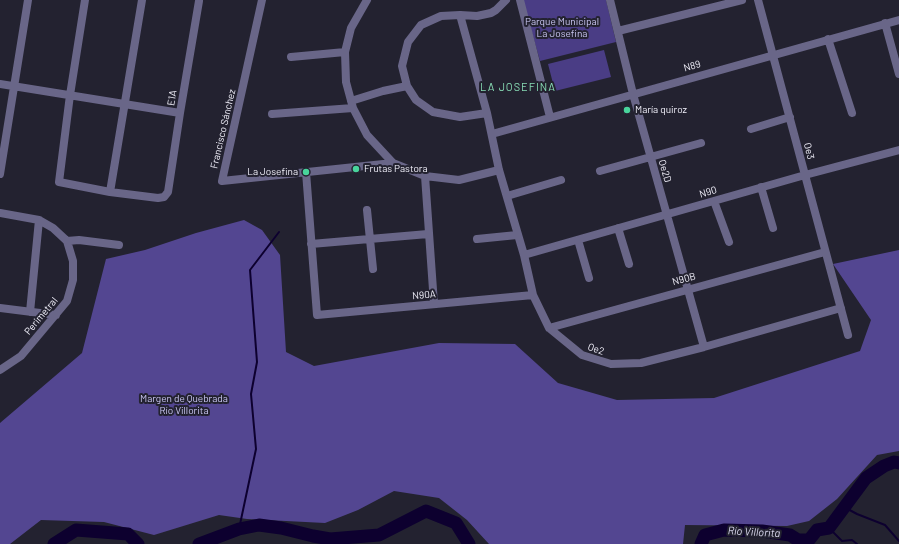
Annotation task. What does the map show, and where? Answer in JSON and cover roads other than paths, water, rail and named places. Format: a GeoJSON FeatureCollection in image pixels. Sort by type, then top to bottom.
{"type":"FeatureCollection","features":[{"type":"Feature","properties":{"kind":"street"},"geometry":{"type":"LineString","coordinates":[[0,174],[28,0]]}},
{"type":"Feature","properties":{"kind":"street"},"geometry":{"type":"LineString","coordinates":[[85,0],[70,95],[59,182],[110,192],[142,0]]}},
{"type":"Feature","properties":{"kind":"street"},"geometry":{"type":"LineString","coordinates":[[190,0],[200,1]]}},
{"type":"Feature","properties":{"kind":"street","name":"Francisco Sánchez"},"geometry":{"type":"LineString","coordinates":[[262,0],[222,181],[306,172]]}},
{"type":"Feature","properties":{"kind":"street"},"geometry":{"type":"LineString","coordinates":[[367,0],[351,28],[345,52],[346,82],[352,105],[368,135],[393,163],[425,176],[458,180],[499,170]]}},
{"type":"Feature","properties":{"kind":"street"},"geometry":{"type":"LineString","coordinates":[[487,113],[460,117],[434,112],[416,100],[408,86],[402,66],[408,42],[421,25],[441,16],[477,16],[491,13],[506,0]]}},
{"type":"Feature","properties":{"kind":"street"},"geometry":{"type":"LineString","coordinates":[[520,0],[550,117]]}},
{"type":"Feature","properties":{"kind":"street","name":"Oe2D"},"geometry":{"type":"LineString","coordinates":[[610,0],[633,94],[704,347]]}},
{"type":"Feature","properties":{"kind":"street"},"geometry":{"type":"LineString","coordinates":[[618,31],[742,0]]}},
{"type":"Feature","properties":{"kind":"street","name":"Oe3"},"geometry":{"type":"LineString","coordinates":[[758,0],[848,335]]}},
{"type":"Feature","properties":{"kind":"street","name":"E1A"},"geometry":{"type":"LineString","coordinates":[[110,192],[158,198],[164,197],[168,192],[180,113],[200,1]]}},
{"type":"Feature","properties":{"kind":"street","name":"Oe2"},"geometry":{"type":"LineString","coordinates":[[460,15],[487,113],[499,170],[524,255],[533,295],[549,328],[582,355],[611,364],[641,363],[704,347],[841,308]]}},
{"type":"Feature","properties":{"kind":"street","name":"N89"},"geometry":{"type":"LineString","coordinates":[[492,134],[773,54],[899,20]]}},
{"type":"Feature","properties":{"kind":"street"},"geometry":{"type":"LineString","coordinates":[[885,23],[899,74]]}},
{"type":"Feature","properties":{"kind":"street"},"geometry":{"type":"LineString","coordinates":[[828,39],[852,113]]}},
{"type":"Feature","properties":{"kind":"street"},"geometry":{"type":"LineString","coordinates":[[291,57],[345,52]]}},
{"type":"Feature","properties":{"kind":"street"},"geometry":{"type":"LineString","coordinates":[[0,84],[180,113]]}},
{"type":"Feature","properties":{"kind":"street"},"geometry":{"type":"LineString","coordinates":[[272,114],[352,105],[383,91],[408,86]]}},
{"type":"Feature","properties":{"kind":"street"},"geometry":{"type":"LineString","coordinates":[[751,128],[790,117]]}},
{"type":"Feature","properties":{"kind":"street"},"geometry":{"type":"LineString","coordinates":[[600,171],[701,143]]}},
{"type":"Feature","properties":{"kind":"street","name":"N90"},"geometry":{"type":"LineString","coordinates":[[524,255],[805,174],[899,150]]}},
{"type":"Feature","properties":{"kind":"street"},"geometry":{"type":"LineString","coordinates":[[393,163],[306,172],[311,244],[428,234]]}},
{"type":"Feature","properties":{"kind":"street"},"geometry":{"type":"LineString","coordinates":[[425,176],[434,304]]}},
{"type":"Feature","properties":{"kind":"street"},"geometry":{"type":"LineString","coordinates":[[507,196],[561,180]]}},
{"type":"Feature","properties":{"kind":"street"},"geometry":{"type":"LineString","coordinates":[[761,187],[773,228]]}},
{"type":"Feature","properties":{"kind":"street"},"geometry":{"type":"LineString","coordinates":[[714,201],[729,242]]}},
{"type":"Feature","properties":{"kind":"street"},"geometry":{"type":"LineString","coordinates":[[367,210],[372,268]]}},
{"type":"Feature","properties":{"kind":"street"},"geometry":{"type":"LineString","coordinates":[[0,213],[39,220],[53,228],[67,240],[119,245]]}},
{"type":"Feature","properties":{"kind":"street"},"geometry":{"type":"LineString","coordinates":[[30,312],[39,220]]}},
{"type":"Feature","properties":{"kind":"street"},"geometry":{"type":"LineString","coordinates":[[618,228],[629,264]]}},
{"type":"Feature","properties":{"kind":"street"},"geometry":{"type":"LineString","coordinates":[[477,239],[517,235]]}},
{"type":"Feature","properties":{"kind":"street","name":"Perimetral"},"geometry":{"type":"LineString","coordinates":[[0,370],[20,356],[67,301],[73,280],[73,260],[67,240]]}},
{"type":"Feature","properties":{"kind":"street"},"geometry":{"type":"LineString","coordinates":[[578,240],[590,278]]}},
{"type":"Feature","properties":{"kind":"street","name":"N90A"},"geometry":{"type":"LineString","coordinates":[[311,244],[317,315],[533,295]]}},
{"type":"Feature","properties":{"kind":"street","name":"N90B"},"geometry":{"type":"LineString","coordinates":[[549,328],[825,252]]}},
{"type":"Feature","properties":{"kind":"street"},"geometry":{"type":"LineString","coordinates":[[0,308],[56,315]]}},
{"type":"Feature","properties":{"kind":"waterway"},"geometry":{"type":"LineString","coordinates":[[239,529],[256,449],[251,394],[257,362],[250,270],[279,232]]}},
{"type":"Feature","properties":{"kind":"waterway","name":"Río Villorita"},"geometry":{"type":"LineString","coordinates":[[701,544],[705,535],[724,530],[762,531],[790,535],[798,540],[809,540],[817,530],[829,528],[866,478],[884,466],[894,462],[899,463]]}},
{"type":"Feature","properties":{"kind":"waterway"},"geometry":{"type":"LineString","coordinates":[[844,507],[885,525],[899,541]]}},
{"type":"Feature","properties":{"kind":"waterway","name":"Río Villorita"},"geometry":{"type":"LineString","coordinates":[[199,544],[239,529],[259,525],[281,528],[330,539],[379,535],[426,511],[456,523],[469,544]]}},
{"type":"Feature","properties":{"kind":"waterway"},"geometry":{"type":"LineString","coordinates":[[829,528],[842,541],[852,540],[857,544]]}},
{"type":"Feature","properties":{"kind":"waterway","name":"Río Villorita"},"geometry":{"type":"LineString","coordinates":[[54,544],[76,530],[128,534],[138,544]]}},
{"type":"Feature","properties":{"kind":"place","name":"María quiroz"},"geometry":{"type":"Point","coordinates":[627,110]}},
{"type":"Feature","properties":{"kind":"place","name":"Frutas Pastora"},"geometry":{"type":"Point","coordinates":[356,169]}},
{"type":"Feature","properties":{"kind":"place","name":"La Josefina"},"geometry":{"type":"Point","coordinates":[306,172]}},
{"type":"Feature","properties":{"kind":"district","name":"LA JOSEFINA"},"geometry":{"type":"Point","coordinates":[518,87]}},
{"type":"Feature","properties":{"kind":"park label","name":"Parque Municipal La Josefina"},"geometry":{"type":"Point","coordinates":[562,28]}},
{"type":"Feature","properties":{"kind":"park label","name":"Margen de Quebrada Río Villorita"},"geometry":{"type":"Point","coordinates":[184,404]}}]}
